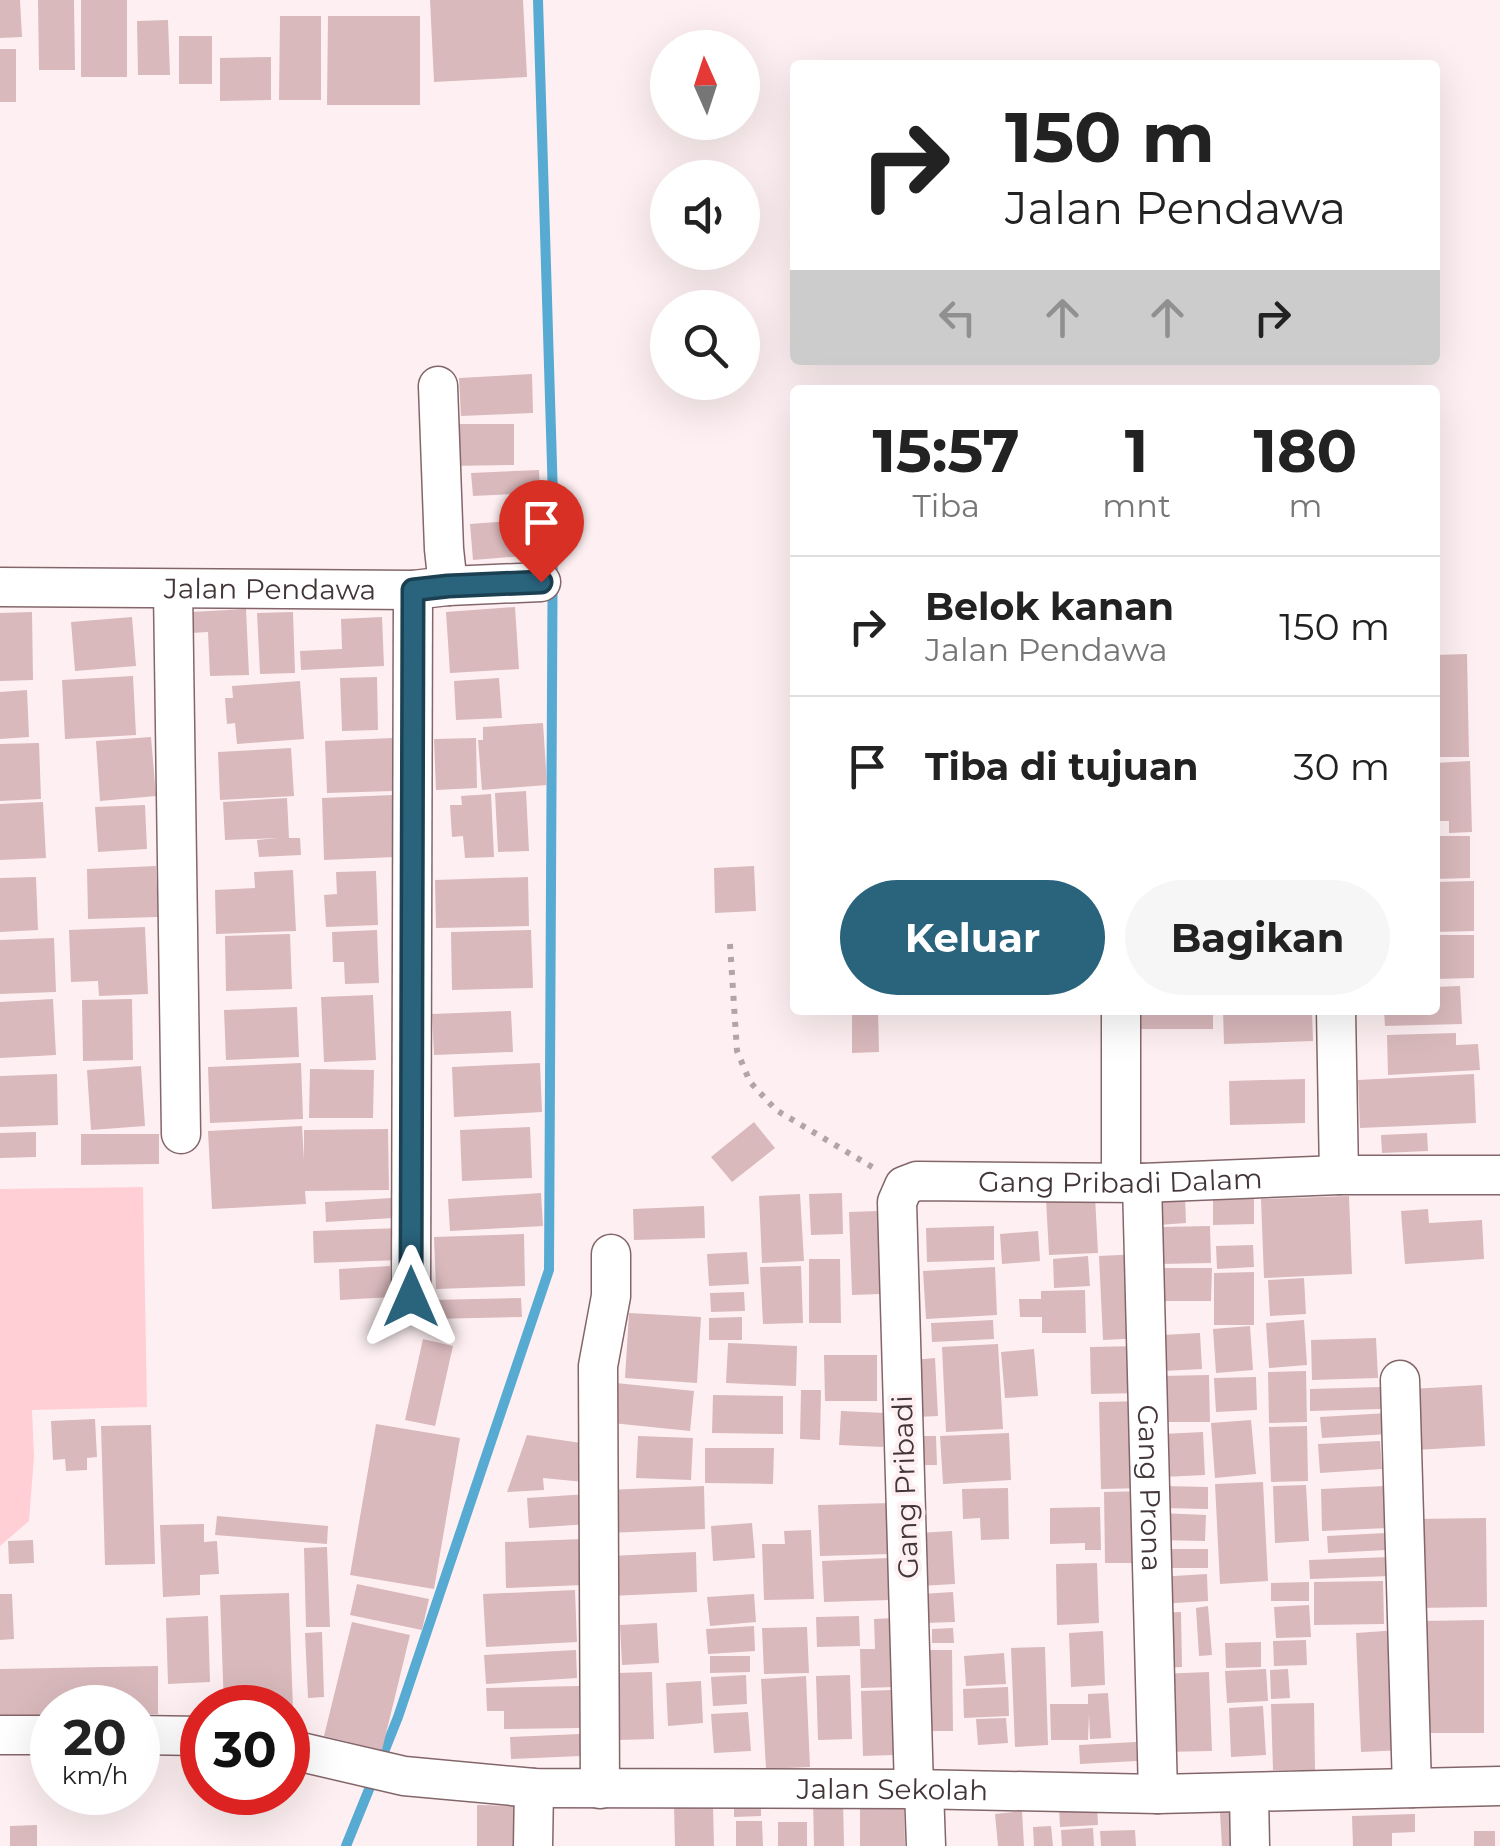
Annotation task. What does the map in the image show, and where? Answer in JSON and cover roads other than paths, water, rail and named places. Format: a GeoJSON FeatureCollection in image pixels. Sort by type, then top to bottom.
{"type":"FeatureCollection","features":[{"type":"Feature","properties":{"kind":"street"},"geometry":{"type":"LineString","coordinates":[[411,1297],[430,588],[444,550],[438,386]]}},
{"type":"Feature","properties":{"kind":"street","name":"Jalan Pendawa"},"geometry":{"type":"LineString","coordinates":[[0,588],[430,588],[541,582]]}},
{"type":"Feature","properties":{"kind":"street"},"geometry":{"type":"LineString","coordinates":[[173,590],[181,1134]]}},
{"type":"Feature","properties":{"kind":"street","name":"Gang Prona"},"geometry":{"type":"LineString","coordinates":[[1121,1015],[1158,1794]]}},
{"type":"Feature","properties":{"kind":"street"},"geometry":{"type":"LineString","coordinates":[[1336,1015],[1339,1176]]}},
{"type":"Feature","properties":{"kind":"street","name":"Gang Pribadi Dalam"},"geometry":{"type":"LineString","coordinates":[[904,1186],[917,1182],[1500,1175]]}},
{"type":"Feature","properties":{"kind":"street","name":"Gang Pribadi"},"geometry":{"type":"LineString","coordinates":[[904,1186],[897,1202],[919,1789],[926,1846]]}},
{"type":"Feature","properties":{"kind":"street"},"geometry":{"type":"LineString","coordinates":[[600,1789],[598,1366],[611,1296],[611,1254]]}},
{"type":"Feature","properties":{"kind":"street"},"geometry":{"type":"LineString","coordinates":[[1400,1380],[1412,1788]]}},
{"type":"Feature","properties":{"kind":"street"},"geometry":{"type":"LineString","coordinates":[[0,1735],[30,1734]]}},
{"type":"Feature","properties":{"kind":"street","name":"Jalan Sekolah"},"geometry":{"type":"LineString","coordinates":[[310,1754],[404,1776],[534,1788],[1248,1794],[1500,1786]]}},
{"type":"Feature","properties":{"kind":"street"},"geometry":{"type":"LineString","coordinates":[[534,1788],[534,1846]]}},
{"type":"Feature","properties":{"kind":"street"},"geometry":{"type":"LineString","coordinates":[[1248,1794],[1250,1846]]}},
{"type":"Feature","properties":{"kind":"waterway"},"geometry":{"type":"LineString","coordinates":[[380,1762],[549,1270],[553,498],[538,0]]}},
{"type":"Feature","properties":{"kind":"waterway"},"geometry":{"type":"LineString","coordinates":[[346,1846],[374,1777]]}}]}
